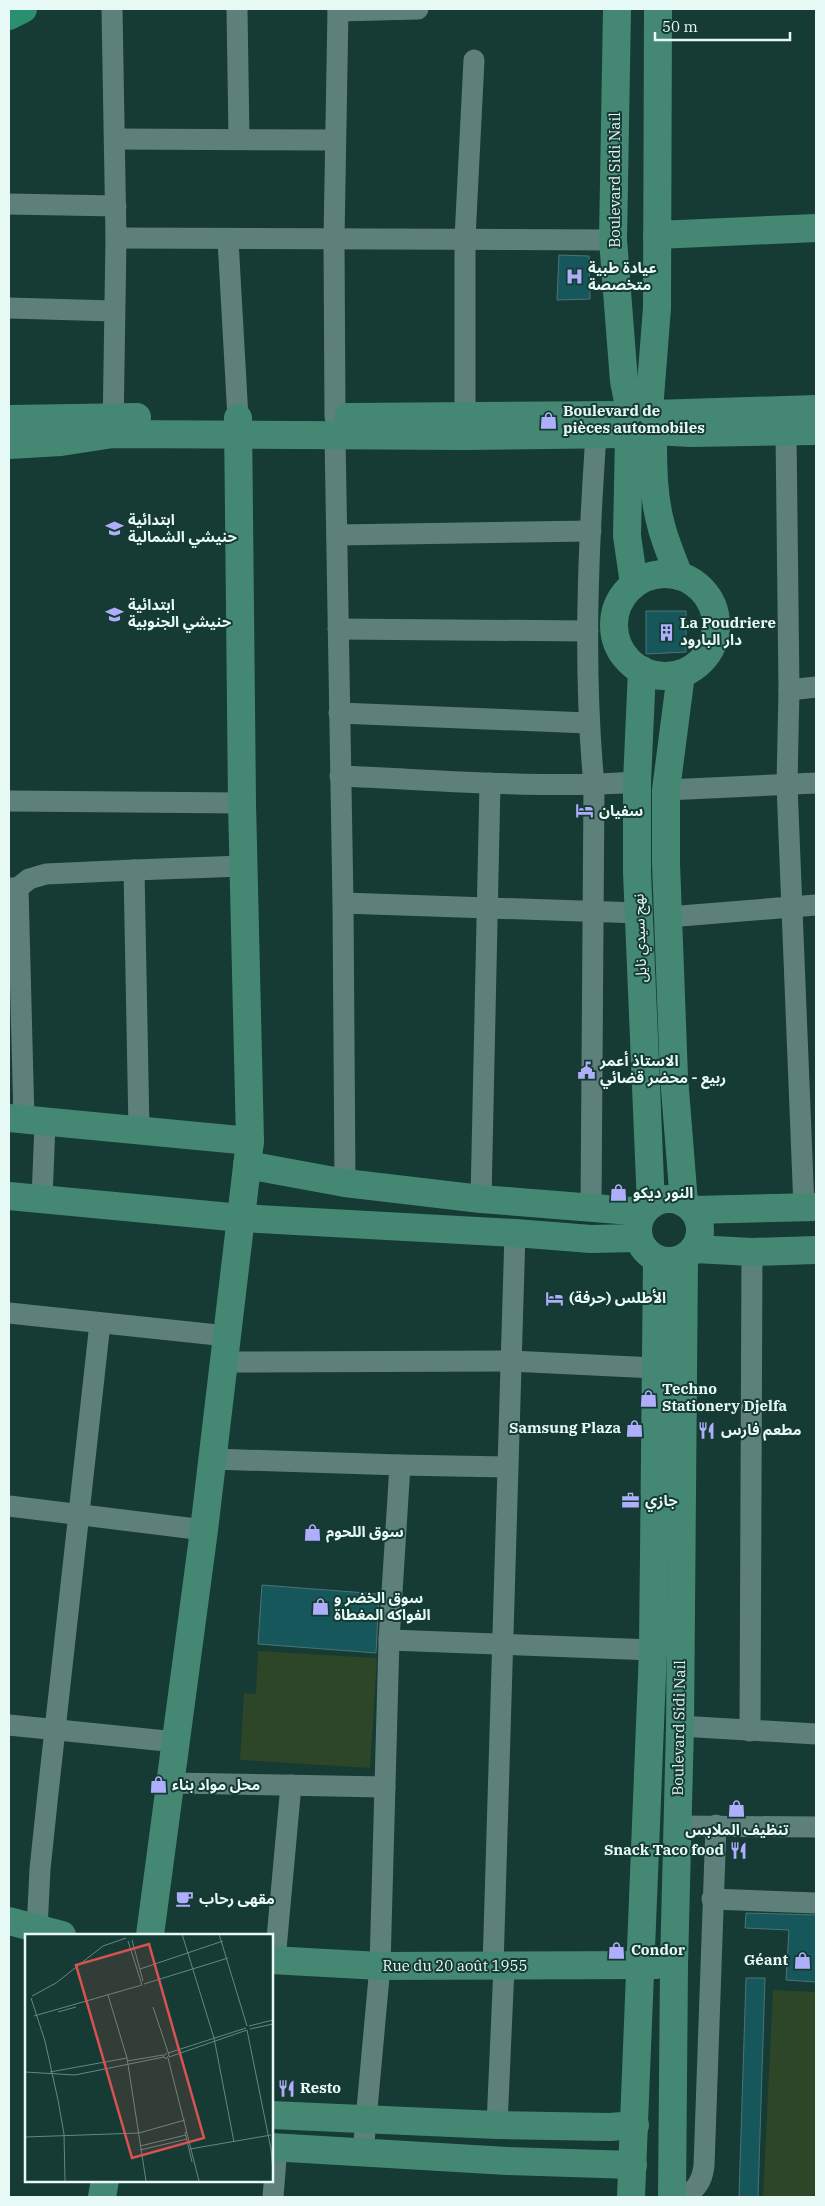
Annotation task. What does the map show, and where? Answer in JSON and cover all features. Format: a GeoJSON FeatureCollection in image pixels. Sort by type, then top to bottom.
{"type":"FeatureCollection","features":[{"type":"Feature","properties":{"kind":"main road"},"geometry":{"type":"LineString","coordinates":[[9,16],[23,9]]}},
{"type":"Feature","properties":{"kind":"street"},"geometry":{"type":"LineString","coordinates":[[112,9],[116,206],[112,425]]}},
{"type":"Feature","properties":{"kind":"street"},"geometry":{"type":"LineString","coordinates":[[237,9],[239,139]]}},
{"type":"Feature","properties":{"kind":"street"},"geometry":{"type":"LineString","coordinates":[[345,1183],[343,903],[335,426],[334,239],[338,10],[418,9]]}},
{"type":"Feature","properties":{"kind":"street","name":"Boulevard Sidi Nail"},"geometry":{"type":"LineString","coordinates":[[617,9],[613,240],[624,381],[640,424]]}},
{"type":"Feature","properties":{"kind":"street"},"geometry":{"type":"LineString","coordinates":[[634,584],[628,536],[640,424],[653,373],[656,308],[658,9]]}},
{"type":"Feature","properties":{"kind":"street"},"geometry":{"type":"LineString","coordinates":[[465,426],[465,238],[474,60]]}},
{"type":"Feature","properties":{"kind":"street"},"geometry":{"type":"LineString","coordinates":[[115,139],[335,140]]}},
{"type":"Feature","properties":{"kind":"street"},"geometry":{"type":"LineString","coordinates":[[9,204],[116,206]]}},
{"type":"Feature","properties":{"kind":"street"},"geometry":{"type":"LineString","coordinates":[[657,235],[816,228]]}},
{"type":"Feature","properties":{"kind":"street"},"geometry":{"type":"LineString","coordinates":[[116,238],[228,240],[465,238],[613,240]]}},
{"type":"Feature","properties":{"kind":"street"},"geometry":{"type":"LineString","coordinates":[[150,1934],[204,1530],[249,1153],[242,803],[238,427],[228,240]]}},
{"type":"Feature","properties":{"kind":"street"},"geometry":{"type":"LineString","coordinates":[[9,308],[114,311]]}},
{"type":"Feature","properties":{"kind":"street"},"geometry":{"type":"LineString","coordinates":[[465,426],[596,435],[640,424],[816,409]]}},
{"type":"Feature","properties":{"kind":"street"},"geometry":{"type":"LineString","coordinates":[[9,419],[112,425],[238,427],[640,424],[786,432],[816,431]]}},
{"type":"Feature","properties":{"kind":"street"},"geometry":{"type":"LineString","coordinates":[[640,424],[661,526],[679,576]]}},
{"type":"Feature","properties":{"kind":"street"},"geometry":{"type":"LineString","coordinates":[[9,445],[61,442],[112,425]]}},
{"type":"Feature","properties":{"kind":"street"},"geometry":{"type":"LineString","coordinates":[[9,1196],[242,1218],[591,1239],[645,1218],[667,1199],[688,1206],[810,1208],[791,906],[787,785],[789,690],[786,432]]}},
{"type":"Feature","properties":{"kind":"street"},"geometry":{"type":"LineString","coordinates":[[591,1208],[594,785],[588,723],[588,631],[596,435]]}},
{"type":"Feature","properties":{"kind":"street"},"geometry":{"type":"LineString","coordinates":[[336,535],[591,531]]}},
{"type":"Feature","properties":{"kind":"street"},"geometry":{"type":"LineString","coordinates":[[664,574],[679,576],[694,583],[706,594],[714,608],[717,624],[714,640],[707,655],[695,666],[681,674],[668,676],[654,674],[642,670],[628,660],[619,646],[614,629],[616,612],[623,597],[634,584],[648,577],[664,574]]}},
{"type":"Feature","properties":{"kind":"street"},"geometry":{"type":"LineString","coordinates":[[338,630],[588,631]]}},
{"type":"Feature","properties":{"kind":"street","name":"نهج سيدي نايل"},"geometry":{"type":"LineString","coordinates":[[642,670],[637,782],[645,1218]]}},
{"type":"Feature","properties":{"kind":"street","name":"نهج سيدي نايل"},"geometry":{"type":"LineString","coordinates":[[681,674],[666,790],[666,863],[674,1077],[688,1206]]}},
{"type":"Feature","properties":{"kind":"street"},"geometry":{"type":"LineString","coordinates":[[789,690],[816,687]]}},
{"type":"Feature","properties":{"kind":"street"},"geometry":{"type":"LineString","coordinates":[[339,713],[588,723]]}},
{"type":"Feature","properties":{"kind":"street"},"geometry":{"type":"LineString","coordinates":[[340,776],[518,785],[594,785],[637,782]]}},
{"type":"Feature","properties":{"kind":"street"},"geometry":{"type":"LineString","coordinates":[[480,1199],[490,783]]}},
{"type":"Feature","properties":{"kind":"street"},"geometry":{"type":"LineString","coordinates":[[666,790],[816,783]]}},
{"type":"Feature","properties":{"kind":"street"},"geometry":{"type":"LineString","coordinates":[[9,801],[242,803]]}},
{"type":"Feature","properties":{"kind":"street"},"geometry":{"type":"LineString","coordinates":[[42,1199],[26,1120],[13,888],[29,879],[46,874],[243,866]]}},
{"type":"Feature","properties":{"kind":"street"},"geometry":{"type":"LineString","coordinates":[[134,870],[139,1130]]}},
{"type":"Feature","properties":{"kind":"street"},"geometry":{"type":"LineString","coordinates":[[343,903],[639,913]]}},
{"type":"Feature","properties":{"kind":"street"},"geometry":{"type":"LineString","coordinates":[[668,916],[816,905]]}},
{"type":"Feature","properties":{"kind":"street"},"geometry":{"type":"LineString","coordinates":[[26,1120],[139,1130],[249,1153],[345,1183],[480,1199],[591,1208],[645,1218]]}},
{"type":"Feature","properties":{"kind":"street"},"geometry":{"type":"LineString","coordinates":[[688,1206],[700,1224],[700,1233],[690,1253]]}},
{"type":"Feature","properties":{"kind":"street"},"geometry":{"type":"LineString","coordinates":[[645,1218],[643,1247],[657,1259],[666,1261],[690,1253],[816,1250]]}},
{"type":"Feature","properties":{"kind":"street"},"geometry":{"type":"LineString","coordinates":[[497,2124],[501,1644],[515,1233]]}},
{"type":"Feature","properties":{"kind":"street"},"geometry":{"type":"LineString","coordinates":[[750,1731],[752,1252]]}},
{"type":"Feature","properties":{"kind":"street","name":"Boulevard Sidi Nail"},"geometry":{"type":"LineString","coordinates":[[672,2197],[674,1964],[678,1870],[676,1826],[680,1726],[690,1253]]}},
{"type":"Feature","properties":{"kind":"street","name":"Boulevard Sidi Nail"},"geometry":{"type":"LineString","coordinates":[[632,2197],[653,1650],[657,1259]]}},
{"type":"Feature","properties":{"kind":"street"},"geometry":{"type":"LineString","coordinates":[[9,1314],[100,1323],[225,1349],[656,1368]]}},
{"type":"Feature","properties":{"kind":"street"},"geometry":{"type":"LineString","coordinates":[[9,1921],[49,1932],[40,1869],[100,1323]]}},
{"type":"Feature","properties":{"kind":"street"},"geometry":{"type":"LineString","coordinates":[[212,1459],[506,1467]]}},
{"type":"Feature","properties":{"kind":"street"},"geometry":{"type":"LineString","coordinates":[[364,2152],[380,1966],[389,1640],[400,1465]]}},
{"type":"Feature","properties":{"kind":"street"},"geometry":{"type":"LineString","coordinates":[[9,1506],[204,1530]]}},
{"type":"Feature","properties":{"kind":"street"},"geometry":{"type":"LineString","coordinates":[[389,1640],[653,1650]]}},
{"type":"Feature","properties":{"kind":"street"},"geometry":{"type":"LineString","coordinates":[[9,1725],[176,1742]]}},
{"type":"Feature","properties":{"kind":"street"},"geometry":{"type":"LineString","coordinates":[[680,1726],[816,1734]]}},
{"type":"Feature","properties":{"kind":"street"},"geometry":{"type":"LineString","coordinates":[[171,1783],[385,1787]]}},
{"type":"Feature","properties":{"kind":"street"},"geometry":{"type":"LineString","coordinates":[[273,1960],[291,1785]]}},
{"type":"Feature","properties":{"kind":"street"},"geometry":{"type":"LineString","coordinates":[[676,1826],[716,1825],[816,1828]]}},
{"type":"Feature","properties":{"kind":"street"},"geometry":{"type":"LineString","coordinates":[[685,2197],[696,2189],[702,2179],[704,2166],[716,1825]]}},
{"type":"Feature","properties":{"kind":"street"},"geometry":{"type":"LineString","coordinates":[[712,1898],[816,1903]]}},
{"type":"Feature","properties":{"kind":"street","name":"Rue du 20 août 1955"},"geometry":{"type":"LineString","coordinates":[[273,1960],[380,1966],[499,1967],[674,1964]]}},
{"type":"Feature","properties":{"kind":"street"},"geometry":{"type":"LineString","coordinates":[[272,2115],[497,2124],[610,2127],[635,2125]]}},
{"type":"Feature","properties":{"kind":"street"},"geometry":{"type":"LineString","coordinates":[[273,2197],[274,2147],[507,2161],[633,2165]]}},
{"type":"Feature","properties":{"kind":"street"},"geometry":{"type":"LineString","coordinates":[[102,2197],[105,2181]]}},
{"type":"Feature","properties":{"kind":"green space"},"geometry":{"type":"Polygon","coordinates":[[[258,1651],[377,1658],[370,1768],[240,1760],[244,1693],[256,1694],[258,1651]]]}},
{"type":"Feature","properties":{"kind":"green space"},"geometry":{"type":"Polygon","coordinates":[[[773,1990],[816,1992],[816,2197],[763,2197],[773,1990]]]}},
{"type":"Feature","properties":{"kind":"building","name":"عيادة طبية متخصصة"},"geometry":{"type":"Polygon","coordinates":[[[559,255],[589,256],[590,299],[557,300],[559,255]]]}},
{"type":"Feature","properties":{"kind":"building","name":"La Poudriere دار البارود"},"geometry":{"type":"Polygon","coordinates":[[[646,611],[686,611],[686,652],[646,654],[646,611]]]}},
{"type":"Feature","properties":{"kind":"building","name":"سوق الخضر و الفواكه المغطاة"},"geometry":{"type":"Polygon","coordinates":[[[262,1585],[379,1594],[376,1653],[258,1644],[262,1585]]]}},
{"type":"Feature","properties":{"kind":"building"},"geometry":{"type":"Polygon","coordinates":[[[746,1913],[816,1915],[816,1982],[786,1980],[789,1930],[745,1928],[746,1913]]]}},
{"type":"Feature","properties":{"kind":"building"},"geometry":{"type":"Polygon","coordinates":[[[746,1978],[765,1978],[758,2197],[739,2197],[746,1978]]]}},
{"type":"Feature","properties":{"kind":"place","name":"عيادة طبية متخصصة"},"geometry":{"type":"Point","coordinates":[574,277]}},
{"type":"Feature","properties":{"kind":"place","name":"Boulevard de pièces automobiles"},"geometry":{"type":"Point","coordinates":[549,420]}},
{"type":"Feature","properties":{"kind":"place","name":"ابتدائية حنيشي الشمالية"},"geometry":{"type":"Point","coordinates":[114,529]}},
{"type":"Feature","properties":{"kind":"place","name":"ابتدائية حنيشي الجنوبية"},"geometry":{"type":"Point","coordinates":[114,614]}},
{"type":"Feature","properties":{"kind":"place","name":"La Poudriere دار البارود"},"geometry":{"type":"Point","coordinates":[666,632]}},
{"type":"Feature","properties":{"kind":"place","name":"سفيان"},"geometry":{"type":"Point","coordinates":[585,811]}},
{"type":"Feature","properties":{"kind":"place","name":"الاستاذ أعمر ربيع - محضر قضائي"},"geometry":{"type":"Point","coordinates":[586,1070]}},
{"type":"Feature","properties":{"kind":"place","name":"النور ديكو"},"geometry":{"type":"Point","coordinates":[619,1193]}},
{"type":"Feature","properties":{"kind":"place","name":"الأطلس (حرفة)"},"geometry":{"type":"Point","coordinates":[555,1298]}},
{"type":"Feature","properties":{"kind":"place","name":"Techno Stationery Djelfa"},"geometry":{"type":"Point","coordinates":[648,1398]}},
{"type":"Feature","properties":{"kind":"place","name":"Samsung Plaza"},"geometry":{"type":"Point","coordinates":[635,1428]}},
{"type":"Feature","properties":{"kind":"place","name":"مطعم فارس"},"geometry":{"type":"Point","coordinates":[707,1430]}},
{"type":"Feature","properties":{"kind":"place","name":"جازي"},"geometry":{"type":"Point","coordinates":[631,1501]}},
{"type":"Feature","properties":{"kind":"place","name":"سوق اللحوم"},"geometry":{"type":"Point","coordinates":[312,1532]}},
{"type":"Feature","properties":{"kind":"place","name":"سوق الخضر و الفواكه المغطاة"},"geometry":{"type":"Point","coordinates":[320,1607]}},
{"type":"Feature","properties":{"kind":"place","name":"محل مواد بناء"},"geometry":{"type":"Point","coordinates":[158,1785]}},
{"type":"Feature","properties":{"kind":"place","name":"تنظيف الملابس"},"geometry":{"type":"Point","coordinates":[737,1809]}},
{"type":"Feature","properties":{"kind":"place","name":"Snack Taco food"},"geometry":{"type":"Point","coordinates":[738,1850]}},
{"type":"Feature","properties":{"kind":"place","name":"مقهى رحاب"},"geometry":{"type":"Point","coordinates":[185,1899]}},
{"type":"Feature","properties":{"kind":"place","name":"Condor"},"geometry":{"type":"Point","coordinates":[617,1950]}},
{"type":"Feature","properties":{"kind":"place","name":"Géant"},"geometry":{"type":"Point","coordinates":[802,1960]}},
{"type":"Feature","properties":{"kind":"place","name":"Resto"},"geometry":{"type":"Point","coordinates":[286,2088]}}]}
